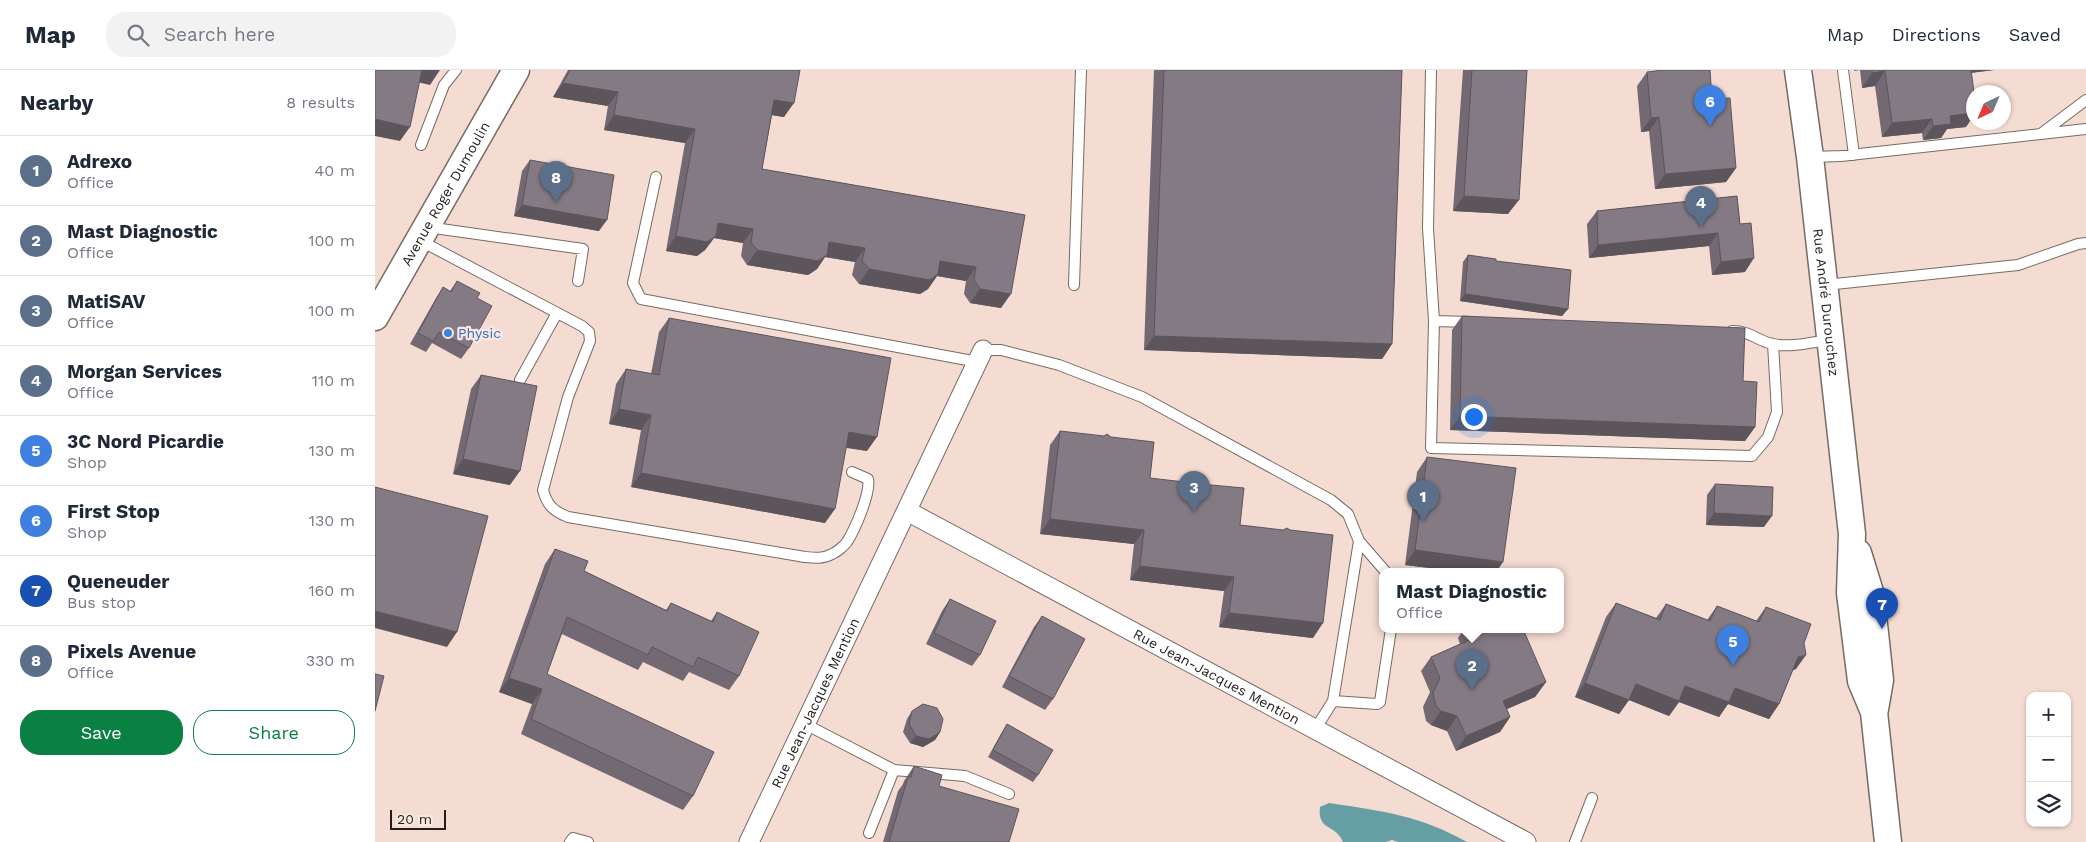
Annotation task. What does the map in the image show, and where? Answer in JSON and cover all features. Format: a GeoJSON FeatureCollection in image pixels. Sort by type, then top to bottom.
{"type":"FeatureCollection","features":[{"type":"Feature","properties":{"kind":"main road","name":"Avenue Roger Dumoulin"},"geometry":{"type":"LineString","coordinates":[[375,318],[516,70]]}},
{"type":"Feature","properties":{"kind":"main road","name":"Rue André Durouchez"},"geometry":{"type":"LineString","coordinates":[[1798,70],[1825,285],[1852,534],[1870,592],[1880,680],[1874,712],[1888,842]]}},
{"type":"Feature","properties":{"kind":"street","name":"Rue Jean-Jacques Mention"},"geometry":{"type":"LineString","coordinates":[[749,842],[981,356]]}},
{"type":"Feature","properties":{"kind":"street","name":"Rue Jean-Jacques Mention"},"geometry":{"type":"LineString","coordinates":[[907,510],[1526,842]]}},
{"type":"Feature","properties":{"kind":"lane"},"geometry":{"type":"LineString","coordinates":[[421,145],[444,85],[456,70]]}},
{"type":"Feature","properties":{"kind":"lane"},"geometry":{"type":"LineString","coordinates":[[1074,285],[1081,70]]}},
{"type":"Feature","properties":{"kind":"lane"},"geometry":{"type":"LineString","coordinates":[[1431,70],[1428,228],[1434,321],[1431,448],[1751,456],[1768,437],[1777,412],[1773,344]]}},
{"type":"Feature","properties":{"kind":"lane"},"geometry":{"type":"LineString","coordinates":[[1843,70],[1854,155]]}},
{"type":"Feature","properties":{"kind":"lane"},"geometry":{"type":"LineString","coordinates":[[2042,134],[2086,100]]}},
{"type":"Feature","properties":{"kind":"lane"},"geometry":{"type":"LineString","coordinates":[[1810,157],[1854,155],[2086,129]]}},
{"type":"Feature","properties":{"kind":"lane"},"geometry":{"type":"LineString","coordinates":[[656,177],[633,283],[641,299],[981,356],[1001,350],[1059,365],[1142,397],[1331,500],[1348,514],[1359,541],[1382,568]]}},
{"type":"Feature","properties":{"kind":"lane"},"geometry":{"type":"LineString","coordinates":[[423,234],[583,249],[578,281]]}},
{"type":"Feature","properties":{"kind":"lane"},"geometry":{"type":"LineString","coordinates":[[423,234],[582,326],[589,332],[590,341],[568,397],[543,490],[546,501],[554,511],[568,517],[805,557],[821,558],[834,554],[846,543],[868,496],[868,479],[852,472]]}},
{"type":"Feature","properties":{"kind":"lane"},"geometry":{"type":"LineString","coordinates":[[1825,285],[2018,265],[2078,244],[2086,243]]}},
{"type":"Feature","properties":{"kind":"lane"},"geometry":{"type":"LineString","coordinates":[[520,380],[557,313]]}},
{"type":"Feature","properties":{"kind":"lane"},"geometry":{"type":"LineString","coordinates":[[1434,321],[1483,322]]}},
{"type":"Feature","properties":{"kind":"lane"},"geometry":{"type":"LineString","coordinates":[[1725,330],[1745,331],[1773,344],[1790,345],[1831,340]]}},
{"type":"Feature","properties":{"kind":"lane"},"geometry":{"type":"LineString","coordinates":[[1316,728],[1333,701],[1359,541]]}},
{"type":"Feature","properties":{"kind":"lane"},"geometry":{"type":"LineString","coordinates":[[1333,701],[1377,704],[1380,702],[1390,633]]}},
{"type":"Feature","properties":{"kind":"lane"},"geometry":{"type":"LineString","coordinates":[[805,724],[894,770],[965,776],[1009,794]]}},
{"type":"Feature","properties":{"kind":"lane"},"geometry":{"type":"LineString","coordinates":[[869,833],[894,770]]}},
{"type":"Feature","properties":{"kind":"lane"},"geometry":{"type":"LineString","coordinates":[[1575,842],[1592,798]]}},
{"type":"Feature","properties":{"kind":"lane"},"geometry":{"type":"LineString","coordinates":[[570,842],[573,838],[588,842]]}},
{"type":"Feature","properties":{"kind":"shaded area"},"geometry":{"type":"Polygon","coordinates":[[[375,70],[2086,70],[2086,842],[375,842],[375,70]]]}},
{"type":"Feature","properties":{"kind":"water"},"geometry":{"type":"Polygon","coordinates":[[[1329,803],[1400,815],[1433,826],[1467,842],[1398,842],[1392,840],[1386,842],[1343,842],[1336,832],[1321,820],[1320,807],[1329,803]]]}},
{"type":"Feature","properties":{"kind":"building"},"geometry":{"type":"Polygon","coordinates":[[[375,70],[422,70],[410,127],[375,119],[375,70]]]}},
{"type":"Feature","properties":{"kind":"building"},"geometry":{"type":"Polygon","coordinates":[[[570,70],[800,70],[794,103],[774,100],[762,169],[1025,215],[1011,294],[980,289],[974,280],[976,267],[940,261],[938,274],[930,280],[869,269],[862,261],[865,248],[829,242],[827,255],[818,261],[757,250],[751,242],[753,229],[718,223],[716,236],[707,242],[676,236],[695,129],[614,115],[618,92],[563,83],[570,70]]]}},
{"type":"Feature","properties":{"kind":"building"},"geometry":{"type":"Polygon","coordinates":[[[1164,70],[1402,70],[1392,344],[1154,336],[1164,70]]]}},
{"type":"Feature","properties":{"kind":"building"},"geometry":{"type":"Polygon","coordinates":[[[1472,70],[1527,70],[1519,200],[1464,196],[1472,70]]]}},
{"type":"Feature","properties":{"kind":"building"},"geometry":{"type":"Polygon","coordinates":[[[1710,70],[1712,99],[1730,98],[1736,168],[1665,174],[1659,117],[1651,118],[1647,72],[1710,70]]]}},
{"type":"Feature","properties":{"kind":"building"},"geometry":{"type":"Polygon","coordinates":[[[1872,70],[1971,70],[1973,85],[1966,85],[1966,114],[1950,116],[1951,124],[1933,126],[1932,119],[1892,123],[1885,71],[1872,73],[1872,70]]]}},
{"type":"Feature","properties":{"kind":"building"},"geometry":{"type":"Polygon","coordinates":[[[530,160],[614,175],[607,220],[522,205],[530,160]]]}},
{"type":"Feature","properties":{"kind":"building"},"geometry":{"type":"Polygon","coordinates":[[[1737,196],[1740,224],[1751,223],[1754,258],[1721,262],[1718,233],[1598,245],[1597,211],[1737,196]]]}},
{"type":"Feature","properties":{"kind":"building"},"geometry":{"type":"Polygon","coordinates":[[[1468,255],[1496,259],[1496,261],[1571,270],[1568,309],[1465,294],[1468,255]]]}},
{"type":"Feature","properties":{"kind":"building"},"geometry":{"type":"Polygon","coordinates":[[[457,281],[480,293],[477,298],[492,306],[469,348],[439,332],[433,341],[418,333],[443,287],[451,292],[457,281]]]}},
{"type":"Feature","properties":{"kind":"building"},"geometry":{"type":"Polygon","coordinates":[[[1462,316],[1745,328],[1743,381],[1757,382],[1755,427],[1460,416],[1462,316]]]}},
{"type":"Feature","properties":{"kind":"building"},"geometry":{"type":"Polygon","coordinates":[[[669,318],[891,358],[877,437],[849,432],[835,509],[641,473],[651,415],[619,409],[626,369],[659,375],[669,318]]]}},
{"type":"Feature","properties":{"kind":"building"},"geometry":{"type":"Polygon","coordinates":[[[481,375],[537,386],[520,471],[463,459],[481,375]]]}},
{"type":"Feature","properties":{"kind":"building"},"geometry":{"type":"Polygon","coordinates":[[[1060,431],[1104,436],[1107,434],[1111,437],[1154,442],[1150,478],[1193,483],[1197,481],[1200,484],[1244,488],[1240,525],[1283,530],[1287,528],[1290,530],[1333,535],[1323,623],[1229,613],[1234,577],[1140,566],[1144,530],[1050,519],[1060,431]]]}},
{"type":"Feature","properties":{"kind":"building"},"geometry":{"type":"Polygon","coordinates":[[[1427,457],[1516,468],[1503,562],[1415,550],[1427,457]]]}},
{"type":"Feature","properties":{"kind":"building"},"geometry":{"type":"Polygon","coordinates":[[[1715,484],[1773,487],[1772,516],[1714,513],[1715,484]]]}},
{"type":"Feature","properties":{"kind":"building"},"geometry":{"type":"Polygon","coordinates":[[[375,487],[488,516],[457,632],[375,611],[375,487]]]}},
{"type":"Feature","properties":{"kind":"building"},"geometry":{"type":"Polygon","coordinates":[[[555,549],[588,561],[584,571],[667,611],[671,603],[713,622],[717,612],[759,632],[739,676],[698,657],[693,667],[652,647],[648,655],[567,617],[547,674],[714,752],[693,796],[531,719],[542,689],[509,678],[555,549]]]}},
{"type":"Feature","properties":{"kind":"building"},"geometry":{"type":"Polygon","coordinates":[[[950,599],[996,621],[980,655],[934,633],[950,599]]]}},
{"type":"Feature","properties":{"kind":"building"},"geometry":{"type":"Polygon","coordinates":[[[1616,603],[1660,620],[1666,604],[1710,621],[1717,606],[1759,622],[1766,607],[1811,624],[1804,643],[1806,655],[1798,657],[1779,704],[1735,688],[1729,702],[1685,686],[1679,701],[1636,684],[1629,700],[1585,683],[1616,603]]]}},
{"type":"Feature","properties":{"kind":"building"},"geometry":{"type":"Polygon","coordinates":[[[1042,616],[1085,639],[1053,699],[1009,676],[1042,616]]]}},
{"type":"Feature","properties":{"kind":"building"},"geometry":{"type":"Polygon","coordinates":[[[1472,633],[1525,633],[1546,682],[1503,701],[1510,717],[1466,736],[1457,716],[1441,711],[1436,706],[1433,693],[1440,678],[1431,657],[1474,638],[1472,633]]]}},
{"type":"Feature","properties":{"kind":"building"},"geometry":{"type":"Polygon","coordinates":[[[375,674],[384,676],[375,711],[375,674]]]}},
{"type":"Feature","properties":{"kind":"building"},"geometry":{"type":"Polygon","coordinates":[[[923,704],[937,708],[943,719],[940,732],[929,739],[916,736],[909,724],[912,711],[923,704]]]}},
{"type":"Feature","properties":{"kind":"building"},"geometry":{"type":"Polygon","coordinates":[[[1007,724],[1053,750],[1038,775],[993,750],[1007,724]]]}},
{"type":"Feature","properties":{"kind":"building"},"geometry":{"type":"Polygon","coordinates":[[[914,766],[942,775],[939,786],[1019,809],[1009,842],[889,842],[908,777],[911,777],[914,766]]]}},
{"type":"Feature","properties":{"kind":"place","name":"First Stop"},"geometry":{"type":"Point","coordinates":[1710,126]}},
{"type":"Feature","properties":{"kind":"place","name":"Pixels Avenue"},"geometry":{"type":"Point","coordinates":[556,202]}},
{"type":"Feature","properties":{"kind":"place","name":"Morgan Services"},"geometry":{"type":"Point","coordinates":[1701,227]}},
{"type":"Feature","properties":{"kind":"place","name":"Physic"},"geometry":{"type":"Point","coordinates":[448,333]}},
{"type":"Feature","properties":{"kind":"place","name":"MatiSAV"},"geometry":{"type":"Point","coordinates":[1194,512]}},
{"type":"Feature","properties":{"kind":"place","name":"Adrexo"},"geometry":{"type":"Point","coordinates":[1423,521]}},
{"type":"Feature","properties":{"kind":"place","name":"Queneuder"},"geometry":{"type":"Point","coordinates":[1882,629]}},
{"type":"Feature","properties":{"kind":"place","name":"3C Nord Picardie"},"geometry":{"type":"Point","coordinates":[1733,666]}},
{"type":"Feature","properties":{"kind":"place","name":"Mast Diagnostic"},"geometry":{"type":"Point","coordinates":[1472,690]}}]}
